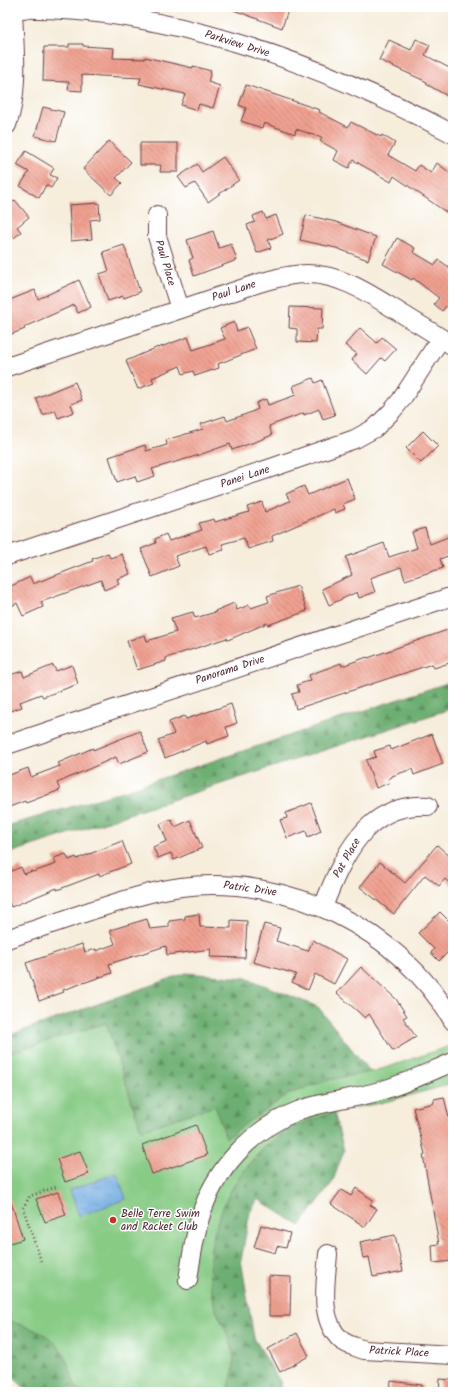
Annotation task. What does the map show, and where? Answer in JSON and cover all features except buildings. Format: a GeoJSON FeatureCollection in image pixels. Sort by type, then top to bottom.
{"type":"FeatureCollection","features":[{"type":"Feature","properties":{"kind":"street"},"geometry":{"type":"LineString","coordinates":[[7,125],[12,107],[14,81],[10,9]]}},
{"type":"Feature","properties":{"kind":"street","name":"Parkview Drive"},"geometry":{"type":"LineString","coordinates":[[10,9],[66,10],[116,15],[138,18],[206,34],[275,56],[342,80],[421,117],[453,134]]}},
{"type":"Feature","properties":{"kind":"street","name":"Paul Place"},"geometry":{"type":"LineString","coordinates":[[157,215],[157,236],[180,309]]}},
{"type":"Feature","properties":{"kind":"street","name":"Paul Lane"},"geometry":{"type":"LineString","coordinates":[[7,367],[268,280],[294,275],[317,274],[338,279],[354,286],[447,342]]}},
{"type":"Feature","properties":{"kind":"street","name":"Panei Lane"},"geometry":{"type":"LineString","coordinates":[[7,556],[344,444],[360,437],[375,428],[392,411],[447,342]]}},
{"type":"Feature","properties":{"kind":"street","name":"Panorama Drive"},"geometry":{"type":"LineString","coordinates":[[7,745],[453,596]]}},
{"type":"Feature","properties":{"kind":"street","name":"Pat Place"},"geometry":{"type":"LineString","coordinates":[[323,907],[342,863],[357,839],[366,828],[380,818],[396,810],[411,806],[428,806]]}},
{"type":"Feature","properties":{"kind":"street","name":"Patric Drive"},"geometry":{"type":"LineString","coordinates":[[7,939],[140,895],[181,887],[220,885],[247,887],[283,894],[323,907],[379,940],[399,957],[433,991],[453,1021]]}},
{"type":"Feature","properties":{"kind":"street"},"geometry":{"type":"LineString","coordinates":[[188,1280],[195,1237],[200,1216],[208,1196],[219,1176],[232,1159],[266,1127],[300,1110],[380,1092],[420,1077],[453,1062]]}},
{"type":"Feature","properties":{"kind":"street","name":"Patrick Place"},"geometry":{"type":"LineString","coordinates":[[328,1254],[325,1308],[331,1326],[342,1340],[350,1345],[364,1350],[453,1355]]}},
{"type":"Feature","properties":{"kind":"path"},"geometry":{"type":"LineString","coordinates":[[41,1260],[23,1208],[30,1196],[56,1187]]}},
{"type":"Feature","properties":{"kind":"green space"},"geometry":{"type":"Polygon","coordinates":[[[453,681],[453,708],[7,854],[7,826],[111,795],[453,681]]]}},
{"type":"Feature","properties":{"kind":"green space"},"geometry":{"type":"Polygon","coordinates":[[[186,973],[246,978],[318,1007],[370,1072],[328,1080],[287,1095],[226,1138],[215,1106],[141,1130],[106,1023],[7,1054],[7,1036],[186,973]]]}},
{"type":"Feature","properties":{"kind":"green space","name":"Belle Terre Swim and Racket Club"},"geometry":{"type":"Polygon","coordinates":[[[106,1023],[141,1130],[215,1106],[226,1138],[287,1095],[328,1080],[385,1068],[453,1045],[453,1084],[380,1103],[335,1112],[291,1127],[272,1141],[245,1168],[226,1201],[219,1219],[213,1237],[209,1261],[210,1280],[214,1304],[231,1345],[234,1360],[232,1376],[225,1392],[79,1392],[65,1357],[55,1342],[40,1332],[7,1320],[7,1054],[106,1023]]]}},
{"type":"Feature","properties":{"kind":"green space"},"geometry":{"type":"Polygon","coordinates":[[[334,1112],[344,1151],[332,1183],[300,1226],[258,1199],[250,1212],[241,1260],[254,1338],[282,1385],[279,1392],[225,1392],[229,1384],[225,1330],[215,1308],[209,1280],[209,1257],[213,1236],[223,1204],[237,1180],[267,1145],[287,1129],[334,1112]]]}},
{"type":"Feature","properties":{"kind":"green space"},"geometry":{"type":"Polygon","coordinates":[[[7,1320],[40,1332],[55,1342],[65,1357],[79,1392],[29,1392],[7,1372],[7,1320]]]}},
{"type":"Feature","properties":{"kind":"water"},"geometry":{"type":"Polygon","coordinates":[[[117,1173],[126,1199],[79,1216],[70,1190],[117,1173]]]}},
{"type":"Feature","properties":{"kind":"place","name":"Belle Terre Swim and Racket Club"},"geometry":{"type":"Point","coordinates":[113,1220]}}]}
